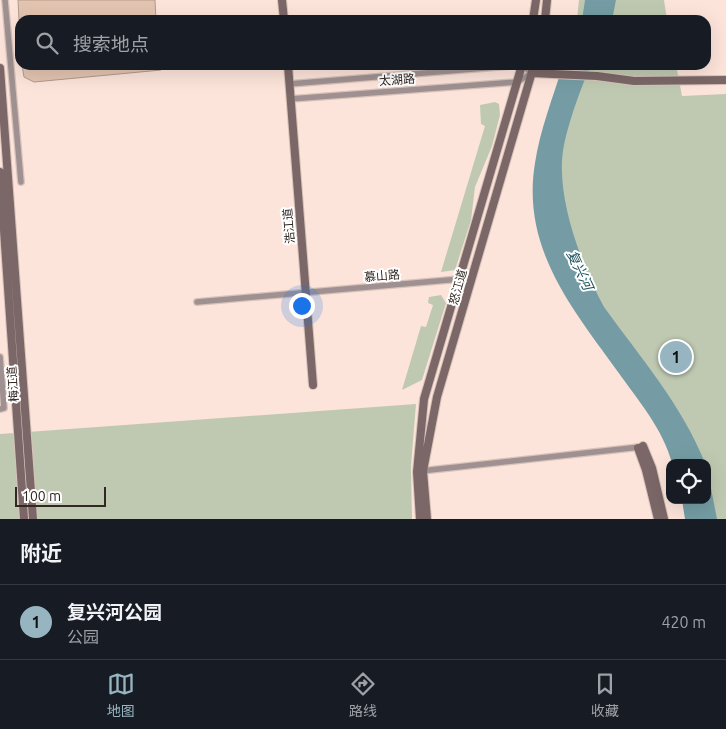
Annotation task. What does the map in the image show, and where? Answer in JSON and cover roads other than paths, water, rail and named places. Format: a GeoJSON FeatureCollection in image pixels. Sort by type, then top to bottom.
{"type":"FeatureCollection","features":[{"type":"Feature","properties":{"kind":"street"},"geometry":{"type":"LineString","coordinates":[[5,0],[20,182]]}},
{"type":"Feature","properties":{"kind":"street"},"geometry":{"type":"LineString","coordinates":[[282,0],[284,15]]}},
{"type":"Feature","properties":{"kind":"street"},"geometry":{"type":"LineString","coordinates":[[534,15],[536,0]]}},
{"type":"Feature","properties":{"kind":"street"},"geometry":{"type":"LineString","coordinates":[[546,15],[548,0]]}},
{"type":"Feature","properties":{"kind":"street","name":"梅江道"},"geometry":{"type":"LineString","coordinates":[[0,68],[33,519]]}},
{"type":"Feature","properties":{"kind":"street","name":"浩江道"},"geometry":{"type":"LineString","coordinates":[[288,70],[313,386]]}},
{"type":"Feature","properties":{"kind":"street","name":"太湖路"},"geometry":{"type":"LineString","coordinates":[[289,84],[461,70]]}},
{"type":"Feature","properties":{"kind":"street","name":"怒江道"},"geometry":{"type":"LineString","coordinates":[[420,519],[420,472],[424,398],[521,70]]}},
{"type":"Feature","properties":{"kind":"street","name":"太湖路"},"geometry":{"type":"LineString","coordinates":[[290,99],[517,82],[532,70]]}},
{"type":"Feature","properties":{"kind":"street","name":"怒江道"},"geometry":{"type":"LineString","coordinates":[[427,519],[420,472],[437,397],[533,70]]}},
{"type":"Feature","properties":{"kind":"street","name":"太湖路"},"geometry":{"type":"LineString","coordinates":[[540,70],[634,80],[726,80]]}},
{"type":"Feature","properties":{"kind":"street","name":"梅江道"},"geometry":{"type":"LineString","coordinates":[[0,172],[24,519]]}},
{"type":"Feature","properties":{"kind":"street","name":"慕山路"},"geometry":{"type":"LineString","coordinates":[[197,302],[460,279]]}},
{"type":"Feature","properties":{"kind":"street"},"geometry":{"type":"LineString","coordinates":[[0,357],[4,408],[0,409]]}},
{"type":"Feature","properties":{"kind":"street"},"geometry":{"type":"LineString","coordinates":[[420,472],[640,447]]}},
{"type":"Feature","properties":{"kind":"street"},"geometry":{"type":"LineString","coordinates":[[640,447],[658,519]]}},
{"type":"Feature","properties":{"kind":"street"},"geometry":{"type":"LineString","coordinates":[[640,447],[652,468],[664,519]]}},
{"type":"Feature","properties":{"kind":"water"},"geometry":{"type":"Polygon","coordinates":[[[585,0],[616,0],[613,15],[583,15],[585,0]]]}},
{"type":"Feature","properties":{"kind":"water","name":"复兴河"},"geometry":{"type":"Polygon","coordinates":[[[561,70],[589,70],[579,94],[564,145],[562,164],[563,185],[572,228],[595,290],[604,307],[672,401],[685,421],[703,459],[671,459],[663,438],[642,404],[584,324],[554,275],[543,250],[536,223],[533,194],[537,151],[561,70]]]}},
{"type":"Feature","properties":{"kind":"water"},"geometry":{"type":"Polygon","coordinates":[[[711,488],[717,519],[685,519],[683,504],[711,504],[711,488]]]}},
{"type":"Feature","properties":{"kind":"place","name":"复兴河公园"},"geometry":{"type":"Point","coordinates":[676,357]}}]}
